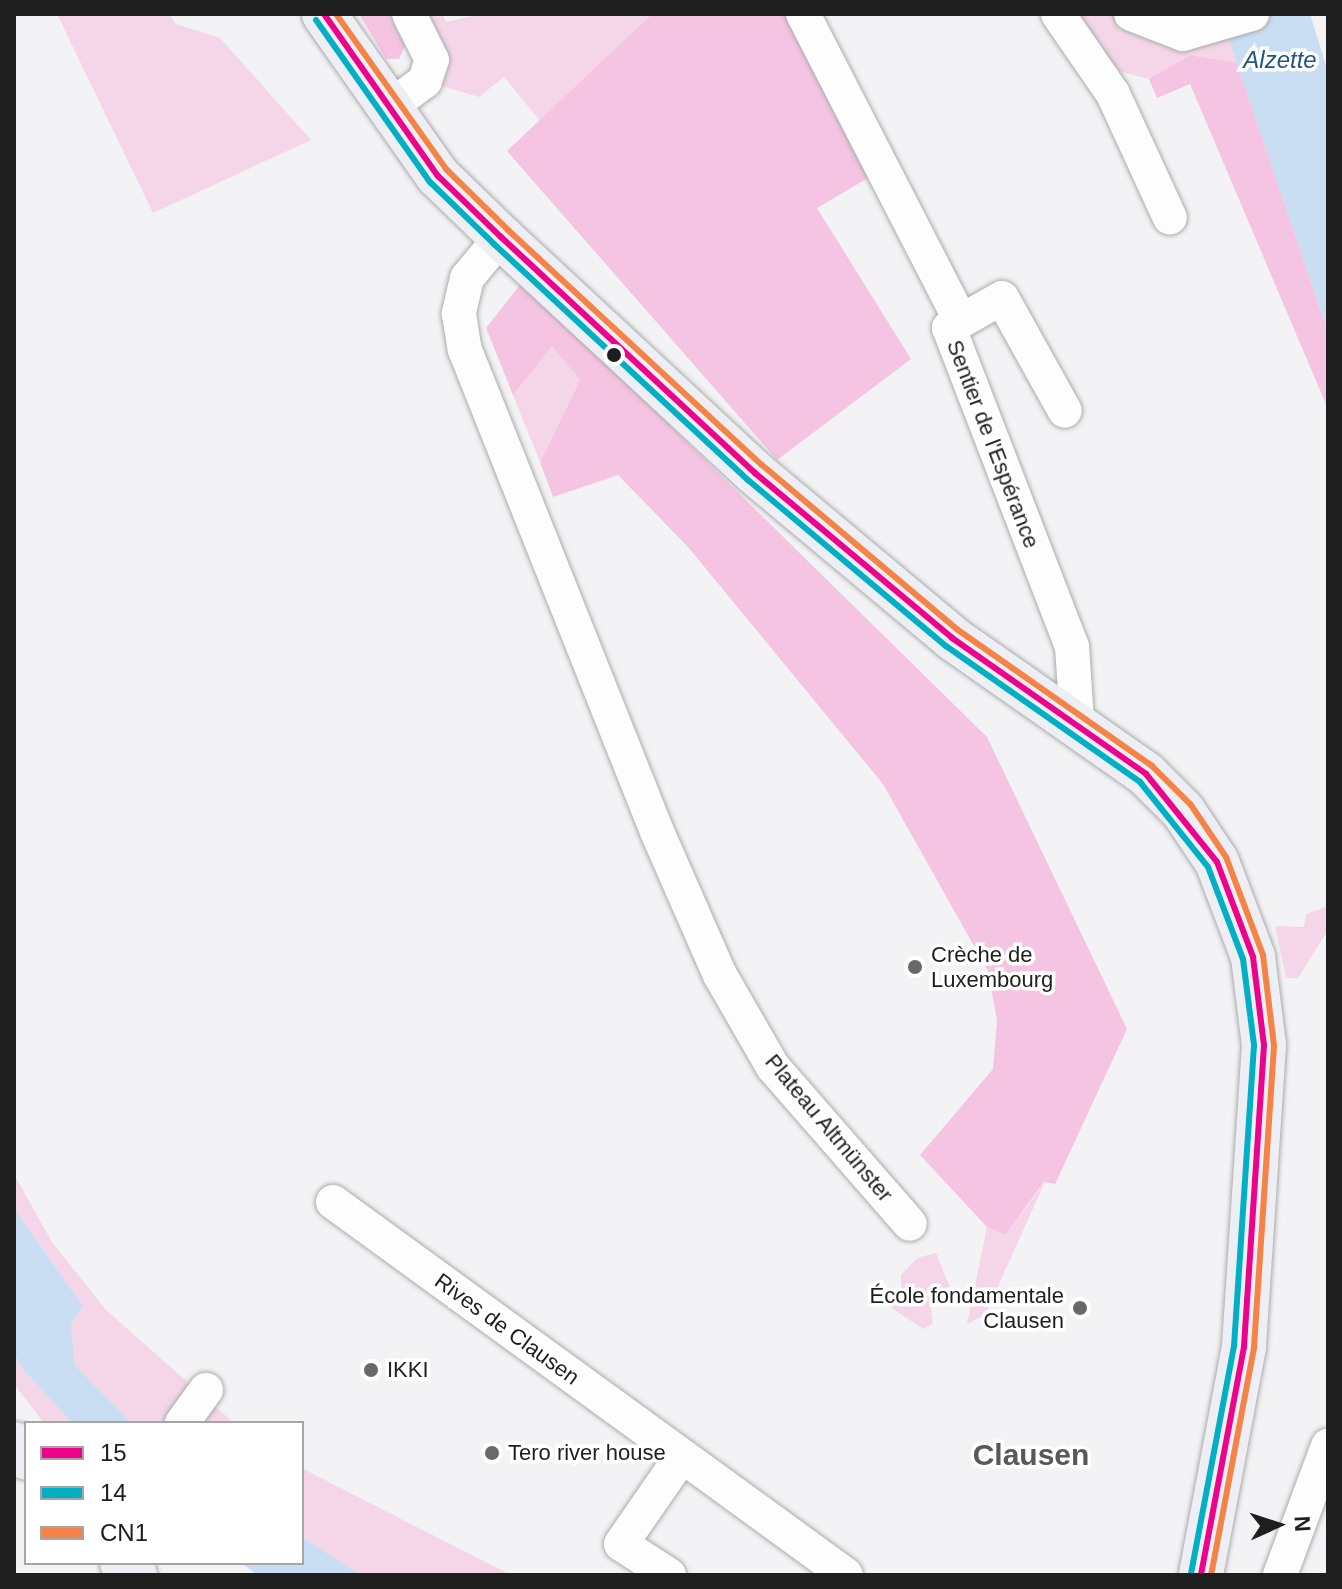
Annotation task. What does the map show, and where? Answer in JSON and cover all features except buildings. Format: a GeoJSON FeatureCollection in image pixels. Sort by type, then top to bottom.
{"type":"FeatureCollection","features":[{"type":"Feature","properties":{"kind":"main road"},"geometry":{"type":"LineString","coordinates":[[324,14],[387,109],[438,176],[501,237],[801,512],[952,638],[1077,721],[1183,811],[1217,862],[1238,906],[1262,1008],[1244,1347],[1201,1575]]}},
{"type":"Feature","properties":{"kind":"street"},"geometry":{"type":"LineString","coordinates":[[387,109],[425,81],[432,60],[409,14]]}},
{"type":"Feature","properties":{"kind":"street","name":"Sentier de l'Espérance"},"geometry":{"type":"LineString","coordinates":[[803,14],[961,321],[949,328],[1072,646],[1077,721]]}},
{"type":"Feature","properties":{"kind":"street"},"geometry":{"type":"LineString","coordinates":[[1058,14],[1113,94],[1170,218]]}},
{"type":"Feature","properties":{"kind":"street"},"geometry":{"type":"LineString","coordinates":[[1131,14],[1162,32],[1204,30],[1252,14]]}},
{"type":"Feature","properties":{"kind":"street","name":"Plateau Altmünster"},"geometry":{"type":"LineString","coordinates":[[501,237],[467,278],[459,314],[465,350],[658,834],[720,975],[773,1067],[910,1224]]}},
{"type":"Feature","properties":{"kind":"street"},"geometry":{"type":"LineString","coordinates":[[961,321],[1002,298],[1065,411]]}},
{"type":"Feature","properties":{"kind":"street","name":"Rives de Clausen"},"geometry":{"type":"LineString","coordinates":[[333,1202],[846,1575]]}},
{"type":"Feature","properties":{"kind":"street"},"geometry":{"type":"LineString","coordinates":[[183,1421],[206,1390]]}},
{"type":"Feature","properties":{"kind":"street"},"geometry":{"type":"LineString","coordinates":[[1280,1575],[1328,1446]]}},
{"type":"Feature","properties":{"kind":"street"},"geometry":{"type":"LineString","coordinates":[[669,1575],[621,1544],[682,1456]]}},
{"type":"Feature","properties":{"kind":"shaded area"},"geometry":{"type":"Polygon","coordinates":[[[57,14],[169,14],[176,24],[220,38],[311,140],[153,213],[57,14]]]}},
{"type":"Feature","properties":{"kind":"shaded area"},"geometry":{"type":"Polygon","coordinates":[[[359,14],[387,14],[405,46],[399,59],[386,59],[359,14]]]}},
{"type":"Feature","properties":{"kind":"shaded area"},"geometry":{"type":"Polygon","coordinates":[[[387,14],[442,14],[446,22],[482,14],[652,14],[541,122],[504,77],[479,97],[425,81],[387,14]]]}},
{"type":"Feature","properties":{"kind":"shaded area"},"geometry":{"type":"Polygon","coordinates":[[[652,14],[790,14],[868,178],[817,208],[911,359],[777,460],[507,151],[652,14]]]}},
{"type":"Feature","properties":{"kind":"shaded area"},"geometry":{"type":"Polygon","coordinates":[[[1060,14],[1220,14],[1237,63],[1190,55],[1149,79],[1118,71],[1060,14]]]}},
{"type":"Feature","properties":{"kind":"shaded area"},"geometry":{"type":"Polygon","coordinates":[[[1190,55],[1237,63],[1328,332],[1328,409],[1190,84],[1157,98],[1149,79],[1190,55]]]}},
{"type":"Feature","properties":{"kind":"shaded area"},"geometry":{"type":"Polygon","coordinates":[[[523,281],[987,737],[1127,1029],[1055,1184],[1044,1182],[1005,1235],[987,1227],[920,1155],[993,1069],[997,1020],[988,971],[883,784],[688,547],[618,475],[553,497],[540,462],[580,380],[552,346],[513,395],[486,328],[523,281]]]}},
{"type":"Feature","properties":{"kind":"shaded area"},"geometry":{"type":"Polygon","coordinates":[[[552,345],[580,380],[540,462],[513,395],[552,345]]]}},
{"type":"Feature","properties":{"kind":"shaded area"},"geometry":{"type":"Polygon","coordinates":[[[1328,906],[1328,930],[1298,978],[1286,978],[1275,926],[1304,927],[1306,914],[1328,906]]]}},
{"type":"Feature","properties":{"kind":"shaded area"},"geometry":{"type":"Polygon","coordinates":[[[14,1174],[52,1242],[106,1310],[232,1421],[129,1421],[75,1365],[71,1324],[83,1306],[14,1208],[14,1174]]]}},
{"type":"Feature","properties":{"kind":"shaded area"},"geometry":{"type":"Polygon","coordinates":[[[1045,1182],[985,1315],[967,1324],[987,1227],[1005,1235],[1045,1182]]]}},
{"type":"Feature","properties":{"kind":"shaded area"},"geometry":{"type":"Polygon","coordinates":[[[936,1253],[950,1287],[930,1300],[933,1324],[923,1329],[871,1294],[901,1293],[901,1275],[917,1258],[936,1253]]]}},
{"type":"Feature","properties":{"kind":"shaded area"},"geometry":{"type":"Polygon","coordinates":[[[14,1353],[21,1367],[70,1421],[42,1421],[14,1384],[14,1353]]]}},
{"type":"Feature","properties":{"kind":"shaded area"},"geometry":{"type":"Polygon","coordinates":[[[304,1468],[511,1575],[361,1575],[304,1538],[304,1468]]]}},
{"type":"Feature","properties":{"kind":"water","name":"Alzette"},"geometry":{"type":"Polygon","coordinates":[[[1220,14],[1310,14],[1328,72],[1328,332],[1220,14]]]}},
{"type":"Feature","properties":{"kind":"water"},"geometry":{"type":"Polygon","coordinates":[[[14,1208],[83,1306],[71,1324],[75,1365],[129,1421],[70,1421],[21,1367],[14,1353],[14,1208]]]}},
{"type":"Feature","properties":{"kind":"water"},"geometry":{"type":"Polygon","coordinates":[[[304,1538],[361,1575],[257,1575],[244,1565],[304,1565],[304,1538]]]}},
{"type":"Feature","properties":{"kind":"transit line","name":"15"},"geometry":{"type":"LineString","coordinates":[[324,14],[438,176],[501,237],[755,473],[952,638],[1146,774],[1217,862],[1253,957],[1264,1045],[1244,1347],[1201,1575]]}},
{"type":"Feature","properties":{"kind":"transit line","name":"CN1"},"geometry":{"type":"LineString","coordinates":[[336,14],[446,169],[508,230],[762,465],[958,630],[1152,766],[1191,805],[1226,857],[1263,955],[1274,1046],[1254,1348],[1211,1575]]}},
{"type":"Feature","properties":{"kind":"transit line","name":"14"},"geometry":{"type":"LineString","coordinates":[[316,20],[430,182],[494,244],[748,480],[946,646],[1140,782],[1208,867],[1243,959],[1254,1045],[1234,1346],[1191,1573]]}},
{"type":"Feature","properties":{"kind":"place","name":"Crèche de Luxembourg"},"geometry":{"type":"Point","coordinates":[915,967]}},
{"type":"Feature","properties":{"kind":"place","name":"École fondamentale Clausen"},"geometry":{"type":"Point","coordinates":[1080,1308]}},
{"type":"Feature","properties":{"kind":"place","name":"IKKI"},"geometry":{"type":"Point","coordinates":[371,1370]}},
{"type":"Feature","properties":{"kind":"place","name":"Tero river house"},"geometry":{"type":"Point","coordinates":[492,1453]}},
{"type":"Feature","properties":{"kind":"district","name":"Clausen"},"geometry":{"type":"Point","coordinates":[1031,1455]}}]}
